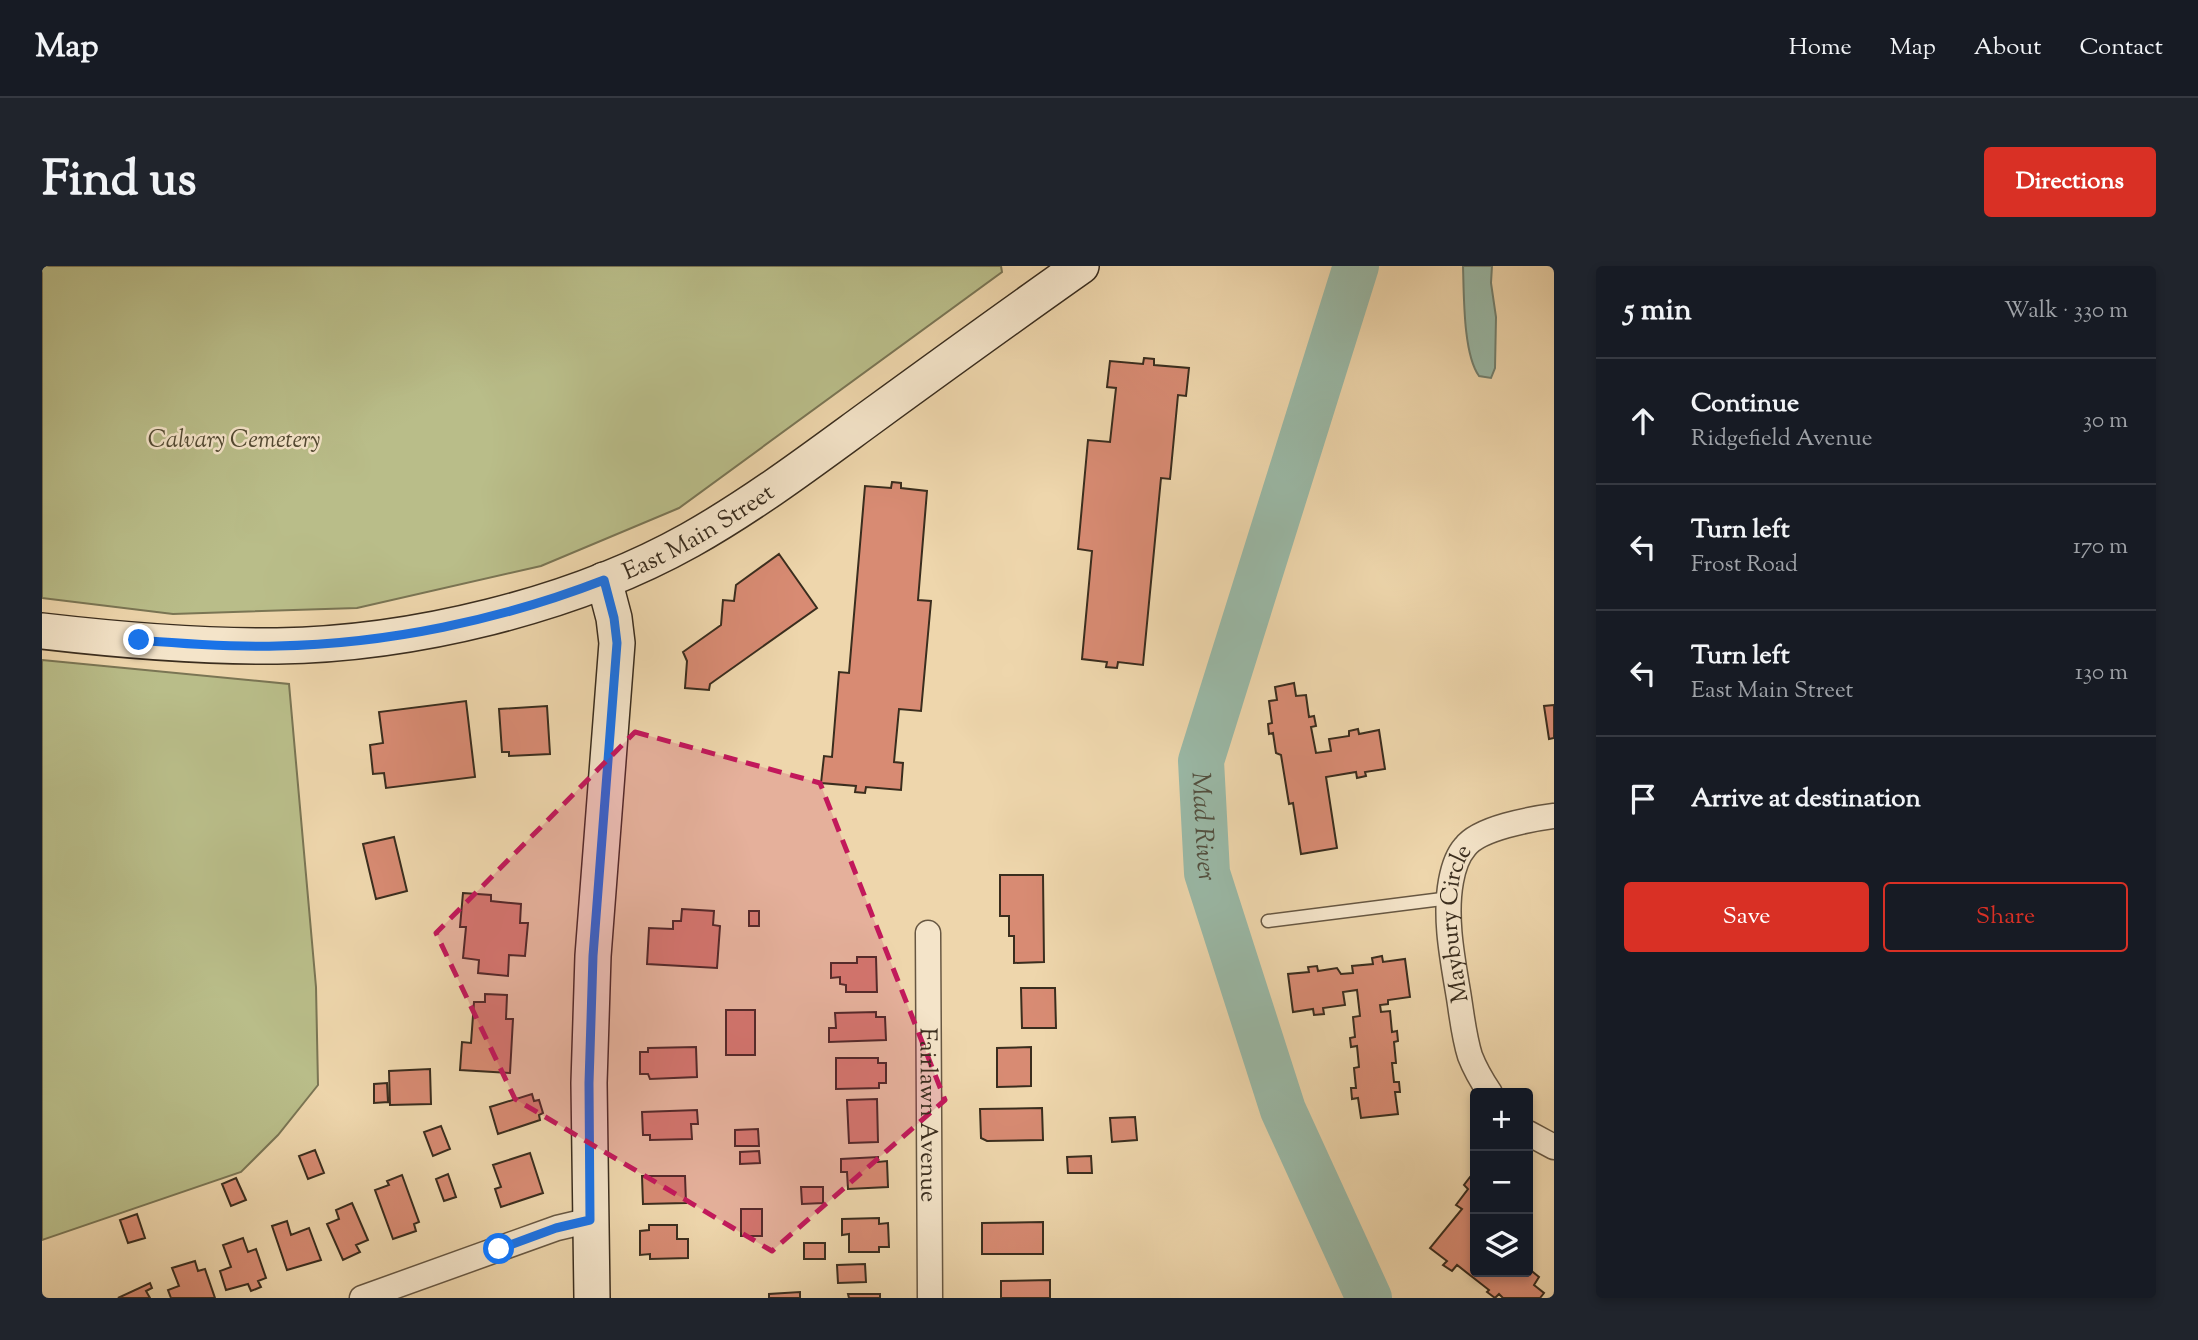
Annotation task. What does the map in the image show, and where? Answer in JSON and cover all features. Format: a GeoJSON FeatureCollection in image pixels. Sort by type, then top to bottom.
{"type":"FeatureCollection","features":[{"type":"Feature","properties":{"kind":"main road","name":"East Main Street"},"geometry":{"type":"LineString","coordinates":[[42,631],[222,645],[333,643],[422,631],[464,622],[523,607],[604,580],[690,540],[768,491],[1080,266]]}},
{"type":"Feature","properties":{"kind":"main road"},"geometry":{"type":"LineString","coordinates":[[592,1298],[589,1083],[593,956],[617,643],[614,618],[604,580]]}},
{"type":"Feature","properties":{"kind":"street","name":"Maybury Circle"},"geometry":{"type":"LineString","coordinates":[[1487,1088],[1475,1068],[1466,1037],[1453,956],[1451,882],[1456,862],[1466,845],[1482,835],[1510,825],[1554,816]]}},
{"type":"Feature","properties":{"kind":"street","name":"Fairlawn Avenue"},"geometry":{"type":"LineString","coordinates":[[928,933],[930,1298]]}},
{"type":"Feature","properties":{"kind":"street"},"geometry":{"type":"LineString","coordinates":[[1533,1136],[1554,1147]]}},
{"type":"Feature","properties":{"kind":"street"},"geometry":{"type":"LineString","coordinates":[[362,1298],[556,1228],[590,1220]]}},
{"type":"Feature","properties":{"kind":"lane"},"geometry":{"type":"LineString","coordinates":[[1268,921],[1450,898]]}},
{"type":"Feature","properties":{"kind":"highlighted area"},"geometry":{"type":"Polygon","coordinates":[[[635,732],[820,783],[945,1100],[772,1251],[515,1099],[436,933],[635,732]]]}},
{"type":"Feature","properties":{"kind":"green space","name":"Calvary Cemetery"},"geometry":{"type":"Polygon","coordinates":[[[42,266],[1001,266],[1002,272],[679,508],[541,566],[357,608],[173,614],[42,598],[42,266]]]}},
{"type":"Feature","properties":{"kind":"green space"},"geometry":{"type":"Polygon","coordinates":[[[42,660],[289,684],[316,987],[318,1085],[278,1135],[241,1172],[42,1240],[42,660]]]}},
{"type":"Feature","properties":{"kind":"shaded area"},"geometry":{"type":"Polygon","coordinates":[[[1463,266],[1492,266],[1491,283],[1496,317],[1495,368],[1491,378],[1479,376],[1470,353],[1465,323],[1463,266]]]}},
{"type":"Feature","properties":{"kind":"building"},"geometry":{"type":"Polygon","coordinates":[[[1144,358],[1154,359],[1154,365],[1189,368],[1186,396],[1178,395],[1170,479],[1161,478],[1143,665],[1118,662],[1117,668],[1106,667],[1107,662],[1082,659],[1092,551],[1078,549],[1088,440],[1110,442],[1116,388],[1107,387],[1110,361],[1143,364],[1144,358]]]}},
{"type":"Feature","properties":{"kind":"building"},"geometry":{"type":"Polygon","coordinates":[[[892,482],[901,483],[901,488],[927,491],[918,600],[931,601],[921,711],[899,709],[894,762],[903,763],[901,790],[866,787],[865,793],[855,792],[856,786],[821,783],[824,756],[832,757],[839,672],[849,673],[865,486],[891,488],[892,482]]]}},
{"type":"Feature","properties":{"kind":"building"},"geometry":{"type":"Polygon","coordinates":[[[779,554],[817,608],[710,684],[709,690],[685,688],[687,661],[683,652],[721,625],[723,600],[734,601],[736,585],[779,554]]]}},
{"type":"Feature","properties":{"kind":"building"},"geometry":{"type":"Polygon","coordinates":[[[1294,683],[1296,696],[1306,695],[1309,717],[1314,716],[1316,726],[1311,727],[1316,753],[1331,751],[1329,739],[1349,736],[1349,731],[1358,729],[1359,734],[1379,730],[1385,769],[1365,772],[1366,776],[1357,778],[1356,772],[1326,777],[1337,848],[1301,854],[1293,803],[1289,804],[1281,755],[1276,753],[1273,733],[1269,734],[1268,724],[1272,723],[1269,701],[1277,700],[1275,687],[1294,683]]]}},
{"type":"Feature","properties":{"kind":"building"},"geometry":{"type":"Polygon","coordinates":[[[466,701],[475,777],[386,788],[384,773],[373,774],[370,745],[383,743],[379,712],[466,701]]]}},
{"type":"Feature","properties":{"kind":"building"},"geometry":{"type":"Polygon","coordinates":[[[1554,705],[1554,738],[1549,739],[1544,706],[1554,705]]]}},
{"type":"Feature","properties":{"kind":"building"},"geometry":{"type":"Polygon","coordinates":[[[547,706],[550,754],[509,756],[509,752],[502,752],[499,709],[547,706]]]}},
{"type":"Feature","properties":{"kind":"building"},"geometry":{"type":"Polygon","coordinates":[[[394,837],[407,891],[376,899],[363,844],[394,837]]]}},
{"type":"Feature","properties":{"kind":"building"},"geometry":{"type":"Polygon","coordinates":[[[1000,875],[1043,875],[1044,962],[1014,963],[1014,936],[1009,936],[1009,916],[1000,916],[1000,875]]]}},
{"type":"Feature","properties":{"kind":"building"},"geometry":{"type":"Polygon","coordinates":[[[463,893],[491,895],[491,901],[521,904],[520,923],[528,923],[525,956],[509,955],[508,976],[478,973],[479,960],[463,958],[466,927],[460,927],[463,893]]]}},
{"type":"Feature","properties":{"kind":"building"},"geometry":{"type":"Polygon","coordinates":[[[682,909],[714,911],[713,925],[720,926],[717,968],[647,964],[649,928],[673,929],[673,921],[681,921],[682,909]]]}},
{"type":"Feature","properties":{"kind":"building"},"geometry":{"type":"Polygon","coordinates":[[[749,911],[759,911],[759,926],[749,926],[749,911]]]}},
{"type":"Feature","properties":{"kind":"building"},"geometry":{"type":"Polygon","coordinates":[[[1382,956],[1383,962],[1405,959],[1410,997],[1388,1000],[1388,1004],[1380,1005],[1381,1012],[1390,1011],[1392,1032],[1397,1031],[1398,1041],[1394,1042],[1396,1063],[1392,1063],[1394,1082],[1399,1082],[1400,1092],[1395,1092],[1398,1114],[1361,1118],[1358,1098],[1352,1099],[1351,1088],[1356,1088],[1354,1068],[1359,1067],[1357,1046],[1351,1047],[1350,1038],[1355,1037],[1353,1017],[1360,1016],[1357,990],[1343,992],[1345,1005],[1323,1008],[1324,1014],[1314,1015],[1313,1009],[1293,1012],[1288,974],[1309,972],[1308,967],[1317,966],[1318,971],[1337,968],[1341,974],[1353,973],[1352,966],[1373,964],[1372,958],[1382,956]]]}},
{"type":"Feature","properties":{"kind":"building"},"geometry":{"type":"Polygon","coordinates":[[[857,957],[876,957],[877,992],[846,992],[846,985],[840,984],[840,977],[831,978],[831,963],[857,963],[857,957]]]}},
{"type":"Feature","properties":{"kind":"building"},"geometry":{"type":"Polygon","coordinates":[[[1021,988],[1055,988],[1056,1028],[1022,1028],[1021,988]]]}},
{"type":"Feature","properties":{"kind":"building"},"geometry":{"type":"Polygon","coordinates":[[[485,994],[507,995],[506,1019],[513,1019],[510,1073],[460,1070],[462,1042],[471,1043],[474,1002],[485,1002],[485,994]]]}},
{"type":"Feature","properties":{"kind":"building"},"geometry":{"type":"Polygon","coordinates":[[[726,1010],[755,1010],[755,1055],[726,1055],[726,1010]]]}},
{"type":"Feature","properties":{"kind":"building"},"geometry":{"type":"Polygon","coordinates":[[[876,1012],[876,1017],[885,1017],[886,1040],[829,1042],[829,1028],[836,1028],[835,1013],[876,1012]]]}},
{"type":"Feature","properties":{"kind":"building"},"geometry":{"type":"Polygon","coordinates":[[[696,1047],[697,1077],[650,1079],[648,1074],[640,1074],[640,1052],[648,1052],[648,1048],[696,1047]]]}},
{"type":"Feature","properties":{"kind":"building"},"geometry":{"type":"Polygon","coordinates":[[[1031,1047],[1031,1086],[997,1087],[997,1048],[1031,1047]]]}},
{"type":"Feature","properties":{"kind":"building"},"geometry":{"type":"Polygon","coordinates":[[[836,1058],[878,1058],[878,1063],[886,1063],[886,1083],[879,1083],[879,1088],[836,1089],[836,1058]]]}},
{"type":"Feature","properties":{"kind":"building"},"geometry":{"type":"Polygon","coordinates":[[[430,1069],[431,1104],[390,1105],[389,1071],[430,1069]]]}},
{"type":"Feature","properties":{"kind":"building"},"geometry":{"type":"Polygon","coordinates":[[[387,1083],[388,1102],[374,1103],[374,1084],[387,1083]]]}},
{"type":"Feature","properties":{"kind":"building"},"geometry":{"type":"Polygon","coordinates":[[[532,1094],[534,1101],[539,1100],[543,1113],[539,1115],[540,1120],[498,1134],[490,1107],[532,1094]]]}},
{"type":"Feature","properties":{"kind":"building"},"geometry":{"type":"Polygon","coordinates":[[[877,1099],[878,1142],[849,1143],[847,1100],[877,1099]]]}},
{"type":"Feature","properties":{"kind":"building"},"geometry":{"type":"Polygon","coordinates":[[[1042,1108],[1043,1140],[987,1141],[981,1138],[980,1109],[1042,1108]]]}},
{"type":"Feature","properties":{"kind":"building"},"geometry":{"type":"Polygon","coordinates":[[[697,1110],[698,1124],[691,1124],[692,1139],[650,1140],[650,1135],[643,1135],[642,1112],[697,1110]]]}},
{"type":"Feature","properties":{"kind":"building"},"geometry":{"type":"Polygon","coordinates":[[[1135,1117],[1137,1140],[1112,1142],[1110,1118],[1135,1117]]]}},
{"type":"Feature","properties":{"kind":"building"},"geometry":{"type":"Polygon","coordinates":[[[441,1126],[450,1149],[433,1156],[424,1132],[441,1126]]]}},
{"type":"Feature","properties":{"kind":"building"},"geometry":{"type":"Polygon","coordinates":[[[758,1129],[759,1146],[735,1146],[735,1130],[758,1129]]]}},
{"type":"Feature","properties":{"kind":"building"},"geometry":{"type":"Polygon","coordinates":[[[315,1150],[324,1173],[308,1179],[299,1156],[315,1150]]]}},
{"type":"Feature","properties":{"kind":"building"},"geometry":{"type":"Polygon","coordinates":[[[759,1151],[760,1163],[740,1164],[740,1152],[759,1151]]]}},
{"type":"Feature","properties":{"kind":"building"},"geometry":{"type":"Polygon","coordinates":[[[530,1153],[543,1193],[501,1207],[495,1189],[501,1187],[493,1165],[530,1153]]]}},
{"type":"Feature","properties":{"kind":"building"},"geometry":{"type":"Polygon","coordinates":[[[1091,1156],[1092,1173],[1068,1173],[1067,1157],[1091,1156]]]}},
{"type":"Feature","properties":{"kind":"building"},"geometry":{"type":"Polygon","coordinates":[[[878,1157],[878,1162],[887,1161],[888,1187],[848,1189],[847,1172],[841,1172],[841,1159],[878,1157]]]}},
{"type":"Feature","properties":{"kind":"building"},"geometry":{"type":"Polygon","coordinates":[[[448,1174],[456,1197],[444,1201],[436,1179],[448,1174]]]}},
{"type":"Feature","properties":{"kind":"building"},"geometry":{"type":"Polygon","coordinates":[[[402,1175],[419,1222],[414,1224],[416,1231],[393,1239],[375,1190],[389,1185],[387,1181],[402,1175]]]}},
{"type":"Feature","properties":{"kind":"building"},"geometry":{"type":"Polygon","coordinates":[[[642,1176],[685,1176],[686,1203],[643,1204],[642,1176]]]}},
{"type":"Feature","properties":{"kind":"building"},"geometry":{"type":"Polygon","coordinates":[[[1470,1177],[1470,1275],[1457,1265],[1452,1271],[1443,1265],[1447,1261],[1430,1248],[1462,1209],[1456,1205],[1468,1189],[1464,1185],[1470,1177]]]}},
{"type":"Feature","properties":{"kind":"building"},"geometry":{"type":"Polygon","coordinates":[[[236,1178],[246,1200],[231,1206],[222,1184],[236,1178]]]}},
{"type":"Feature","properties":{"kind":"building"},"geometry":{"type":"Polygon","coordinates":[[[801,1187],[823,1187],[823,1203],[802,1204],[801,1187]]]}},
{"type":"Feature","properties":{"kind":"building"},"geometry":{"type":"Polygon","coordinates":[[[352,1203],[368,1240],[356,1245],[360,1252],[343,1260],[327,1224],[339,1219],[336,1210],[352,1203]]]}},
{"type":"Feature","properties":{"kind":"building"},"geometry":{"type":"Polygon","coordinates":[[[741,1209],[762,1209],[762,1236],[741,1236],[741,1209]]]}},
{"type":"Feature","properties":{"kind":"building"},"geometry":{"type":"Polygon","coordinates":[[[137,1214],[145,1238],[128,1243],[120,1220],[137,1214]]]}},
{"type":"Feature","properties":{"kind":"building"},"geometry":{"type":"Polygon","coordinates":[[[879,1218],[879,1224],[888,1223],[889,1247],[879,1247],[879,1252],[849,1252],[849,1234],[842,1235],[842,1219],[879,1218]]]}},
{"type":"Feature","properties":{"kind":"building"},"geometry":{"type":"Polygon","coordinates":[[[287,1221],[291,1235],[309,1228],[321,1260],[287,1270],[272,1226],[287,1221]]]}},
{"type":"Feature","properties":{"kind":"building"},"geometry":{"type":"Polygon","coordinates":[[[1043,1222],[1043,1254],[982,1254],[982,1223],[1043,1222]]]}},
{"type":"Feature","properties":{"kind":"building"},"geometry":{"type":"Polygon","coordinates":[[[649,1225],[677,1225],[677,1239],[688,1239],[688,1258],[650,1259],[650,1254],[640,1255],[640,1231],[649,1230],[649,1225]]]}},
{"type":"Feature","properties":{"kind":"building"},"geometry":{"type":"Polygon","coordinates":[[[243,1238],[248,1252],[256,1249],[266,1278],[258,1281],[261,1287],[251,1291],[248,1284],[226,1290],[220,1271],[231,1267],[223,1245],[243,1238]]]}},
{"type":"Feature","properties":{"kind":"building"},"geometry":{"type":"Polygon","coordinates":[[[804,1243],[825,1243],[825,1259],[804,1259],[804,1243]]]}},
{"type":"Feature","properties":{"kind":"building"},"geometry":{"type":"Polygon","coordinates":[[[195,1261],[198,1271],[205,1269],[215,1298],[171,1298],[168,1290],[179,1286],[172,1268],[195,1261]]]}},
{"type":"Feature","properties":{"kind":"building"},"geometry":{"type":"Polygon","coordinates":[[[865,1264],[866,1282],[838,1283],[837,1265],[865,1264]]]}},
{"type":"Feature","properties":{"kind":"building"},"geometry":{"type":"Polygon","coordinates":[[[1533,1272],[1539,1277],[1534,1285],[1544,1293],[1540,1298],[1503,1298],[1499,1294],[1495,1298],[1487,1292],[1489,1290],[1472,1277],[1533,1277],[1533,1272]]]}},
{"type":"Feature","properties":{"kind":"building"},"geometry":{"type":"Polygon","coordinates":[[[1050,1280],[1050,1298],[1001,1298],[1001,1281],[1050,1280]]]}},
{"type":"Feature","properties":{"kind":"building"},"geometry":{"type":"Polygon","coordinates":[[[150,1283],[152,1288],[146,1291],[150,1298],[118,1298],[150,1283]]]}},
{"type":"Feature","properties":{"kind":"building"},"geometry":{"type":"Polygon","coordinates":[[[800,1292],[800,1298],[769,1298],[769,1294],[800,1292]]]}},
{"type":"Feature","properties":{"kind":"building"},"geometry":{"type":"Polygon","coordinates":[[[848,1294],[880,1294],[880,1298],[849,1298],[848,1294]]]}},
{"type":"Feature","properties":{"kind":"waterway","name":"Mad River"},"geometry":{"type":"LineString","coordinates":[[1356,266],[1201,761],[1207,873],[1283,1110],[1369,1298]]}},
{"type":"Feature","properties":{"kind":"route"},"geometry":{"type":"LineString","coordinates":[[139,640],[278,646],[361,640],[422,631],[489,616],[604,580],[614,618],[617,643],[593,956],[589,1083],[590,1220],[556,1228],[499,1249]]}}]}
